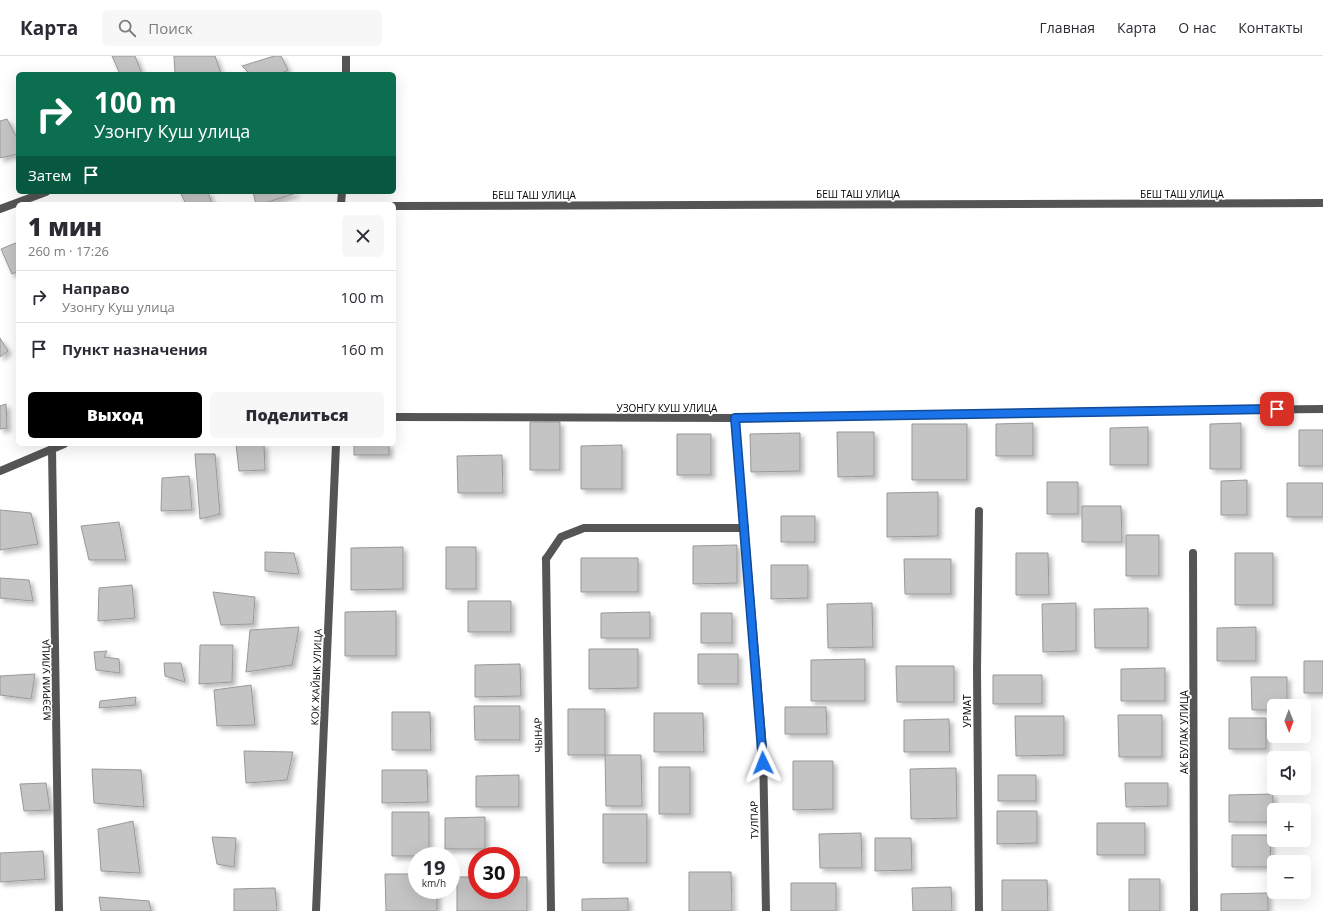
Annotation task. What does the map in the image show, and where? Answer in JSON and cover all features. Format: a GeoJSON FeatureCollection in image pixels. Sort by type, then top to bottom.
{"type":"FeatureCollection","features":[{"type":"Feature","properties":{"kind":"street"},"geometry":{"type":"LineString","coordinates":[[346,56],[346,72]]}},
{"type":"Feature","properties":{"kind":"street"},"geometry":{"type":"LineString","coordinates":[[19,202],[41,194]]}},
{"type":"Feature","properties":{"kind":"street"},"geometry":{"type":"LineString","coordinates":[[0,209],[16,203]]}},
{"type":"Feature","properties":{"kind":"street","name":"БЕШ ТАШ УЛИЦА"},"geometry":{"type":"LineString","coordinates":[[396,206],[1323,203]]}},
{"type":"Feature","properties":{"kind":"street","name":"УЗОНГУ КУШ УЛИЦА"},"geometry":{"type":"LineString","coordinates":[[396,417],[735,418],[1323,409]]}},
{"type":"Feature","properties":{"kind":"street","name":"ТУЛПАР"},"geometry":{"type":"LineString","coordinates":[[735,418],[763,748],[766,911]]}},
{"type":"Feature","properties":{"kind":"street"},"geometry":{"type":"LineString","coordinates":[[0,471],[58,446]]}},
{"type":"Feature","properties":{"kind":"street","name":"КОК ЖАЙЫК УЛИЦА"},"geometry":{"type":"LineString","coordinates":[[316,911],[336,446]]}},
{"type":"Feature","properties":{"kind":"street","name":"МЭЭРИМ УЛИЦА"},"geometry":{"type":"LineString","coordinates":[[52,448],[59,911]]}},
{"type":"Feature","properties":{"kind":"street","name":"УРМАТ"},"geometry":{"type":"LineString","coordinates":[[979,511],[977,670],[979,911]]}},
{"type":"Feature","properties":{"kind":"street","name":"ЧЫНАР"},"geometry":{"type":"LineString","coordinates":[[551,911],[546,559],[561,537],[584,528],[745,528]]}},
{"type":"Feature","properties":{"kind":"street","name":"АК БУЛАК УЛИЦА"},"geometry":{"type":"LineString","coordinates":[[1193,553],[1194,911]]}},
{"type":"Feature","properties":{"kind":"building"},"geometry":{"type":"Polygon","coordinates":[[[112,56],[135,56],[141,72],[119,72],[112,56]]]}},
{"type":"Feature","properties":{"kind":"building"},"geometry":{"type":"Polygon","coordinates":[[[174,56],[215,56],[220,72],[175,72],[174,56]]]}},
{"type":"Feature","properties":{"kind":"building"},"geometry":{"type":"Polygon","coordinates":[[[274,56],[281,56],[288,70],[284,72],[248,72],[242,66],[274,56]]]}},
{"type":"Feature","properties":{"kind":"building"},"geometry":{"type":"Polygon","coordinates":[[[7,119],[16,136],[16,154],[0,158],[0,121],[7,119]]]}},
{"type":"Feature","properties":{"kind":"building"},"geometry":{"type":"Polygon","coordinates":[[[181,194],[209,194],[211,202],[185,202],[181,194]]]}},
{"type":"Feature","properties":{"kind":"building"},"geometry":{"type":"Polygon","coordinates":[[[254,194],[293,194],[268,202],[256,202],[254,194]]]}},
{"type":"Feature","properties":{"kind":"building"},"geometry":{"type":"Polygon","coordinates":[[[16,243],[16,272],[12,274],[1,249],[16,243]]]}},
{"type":"Feature","properties":{"kind":"building"},"geometry":{"type":"Polygon","coordinates":[[[0,338],[8,351],[0,357],[0,338]]]}},
{"type":"Feature","properties":{"kind":"building"},"geometry":{"type":"Polygon","coordinates":[[[6,404],[7,428],[0,429],[0,406],[6,404]]]}},
{"type":"Feature","properties":{"kind":"building"},"geometry":{"type":"Polygon","coordinates":[[[530,422],[560,422],[560,470],[530,470],[530,422]]]}},
{"type":"Feature","properties":{"kind":"building"},"geometry":{"type":"Polygon","coordinates":[[[1033,423],[1033,456],[996,456],[996,424],[1033,423]]]}},
{"type":"Feature","properties":{"kind":"building"},"geometry":{"type":"Polygon","coordinates":[[[1241,423],[1241,469],[1210,469],[1210,424],[1241,423]]]}},
{"type":"Feature","properties":{"kind":"building"},"geometry":{"type":"Polygon","coordinates":[[[912,424],[967,424],[967,480],[912,480],[912,424]]]}},
{"type":"Feature","properties":{"kind":"building"},"geometry":{"type":"Polygon","coordinates":[[[1148,427],[1148,465],[1110,465],[1110,428],[1148,427]]]}},
{"type":"Feature","properties":{"kind":"building"},"geometry":{"type":"Polygon","coordinates":[[[1299,430],[1323,430],[1323,466],[1299,466],[1299,430]]]}},
{"type":"Feature","properties":{"kind":"building"},"geometry":{"type":"Polygon","coordinates":[[[837,432],[874,432],[874,476],[838,477],[837,432]]]}},
{"type":"Feature","properties":{"kind":"building"},"geometry":{"type":"Polygon","coordinates":[[[800,433],[800,471],[751,472],[750,434],[800,433]]]}},
{"type":"Feature","properties":{"kind":"building"},"geometry":{"type":"Polygon","coordinates":[[[677,434],[711,434],[711,475],[677,475],[677,434]]]}},
{"type":"Feature","properties":{"kind":"building"},"geometry":{"type":"Polygon","coordinates":[[[622,445],[622,489],[581,489],[581,446],[622,445]]]}},
{"type":"Feature","properties":{"kind":"building"},"geometry":{"type":"Polygon","coordinates":[[[236,446],[264,446],[265,470],[239,471],[236,446]]]}},
{"type":"Feature","properties":{"kind":"building"},"geometry":{"type":"Polygon","coordinates":[[[354,446],[389,446],[389,455],[354,455],[354,446]]]}},
{"type":"Feature","properties":{"kind":"building"},"geometry":{"type":"Polygon","coordinates":[[[195,454],[215,454],[220,514],[200,519],[195,454]]]}},
{"type":"Feature","properties":{"kind":"building"},"geometry":{"type":"Polygon","coordinates":[[[502,455],[503,493],[458,493],[457,456],[502,455]]]}},
{"type":"Feature","properties":{"kind":"building"},"geometry":{"type":"Polygon","coordinates":[[[189,476],[192,510],[161,511],[162,478],[189,476]]]}},
{"type":"Feature","properties":{"kind":"building"},"geometry":{"type":"Polygon","coordinates":[[[1247,480],[1247,515],[1221,515],[1221,481],[1247,480]]]}},
{"type":"Feature","properties":{"kind":"building"},"geometry":{"type":"Polygon","coordinates":[[[1047,482],[1078,482],[1078,514],[1047,514],[1047,482]]]}},
{"type":"Feature","properties":{"kind":"building"},"geometry":{"type":"Polygon","coordinates":[[[1287,483],[1323,483],[1323,517],[1287,517],[1287,483]]]}},
{"type":"Feature","properties":{"kind":"building"},"geometry":{"type":"Polygon","coordinates":[[[938,492],[938,536],[887,537],[887,493],[938,492]]]}},
{"type":"Feature","properties":{"kind":"building"},"geometry":{"type":"Polygon","coordinates":[[[1082,506],[1121,506],[1122,542],[1082,542],[1082,506]]]}},
{"type":"Feature","properties":{"kind":"building"},"geometry":{"type":"Polygon","coordinates":[[[0,510],[31,513],[38,544],[0,550],[0,510]]]}},
{"type":"Feature","properties":{"kind":"building"},"geometry":{"type":"Polygon","coordinates":[[[781,516],[815,516],[815,542],[781,542],[781,516]]]}},
{"type":"Feature","properties":{"kind":"building"},"geometry":{"type":"Polygon","coordinates":[[[119,522],[126,560],[89,560],[81,526],[119,522]]]}},
{"type":"Feature","properties":{"kind":"building"},"geometry":{"type":"Polygon","coordinates":[[[1126,535],[1159,535],[1159,576],[1126,576],[1126,535]]]}},
{"type":"Feature","properties":{"kind":"building"},"geometry":{"type":"Polygon","coordinates":[[[737,545],[737,583],[693,584],[693,546],[737,545]]]}},
{"type":"Feature","properties":{"kind":"building"},"geometry":{"type":"Polygon","coordinates":[[[403,547],[403,589],[351,590],[351,548],[403,547]]]}},
{"type":"Feature","properties":{"kind":"building"},"geometry":{"type":"Polygon","coordinates":[[[446,547],[476,547],[476,589],[446,589],[446,547]]]}},
{"type":"Feature","properties":{"kind":"building"},"geometry":{"type":"Polygon","coordinates":[[[265,552],[294,553],[299,574],[265,571],[265,552]]]}},
{"type":"Feature","properties":{"kind":"building"},"geometry":{"type":"Polygon","coordinates":[[[1016,553],[1048,553],[1049,595],[1016,595],[1016,553]]]}},
{"type":"Feature","properties":{"kind":"building"},"geometry":{"type":"Polygon","coordinates":[[[1235,553],[1273,553],[1273,605],[1235,605],[1235,553]]]}},
{"type":"Feature","properties":{"kind":"building"},"geometry":{"type":"Polygon","coordinates":[[[581,558],[638,558],[638,592],[581,592],[581,558]]]}},
{"type":"Feature","properties":{"kind":"building"},"geometry":{"type":"Polygon","coordinates":[[[904,559],[951,559],[951,594],[905,594],[904,559]]]}},
{"type":"Feature","properties":{"kind":"building"},"geometry":{"type":"Polygon","coordinates":[[[771,565],[808,565],[808,598],[771,599],[771,565]]]}},
{"type":"Feature","properties":{"kind":"building"},"geometry":{"type":"Polygon","coordinates":[[[0,578],[29,580],[33,601],[0,598],[0,578]]]}},
{"type":"Feature","properties":{"kind":"building"},"geometry":{"type":"Polygon","coordinates":[[[132,585],[135,618],[98,621],[99,588],[132,585]]]}},
{"type":"Feature","properties":{"kind":"building"},"geometry":{"type":"Polygon","coordinates":[[[213,592],[255,597],[253,624],[221,625],[213,592]]]}},
{"type":"Feature","properties":{"kind":"building"},"geometry":{"type":"Polygon","coordinates":[[[468,601],[511,601],[511,632],[468,632],[468,601]]]}},
{"type":"Feature","properties":{"kind":"building"},"geometry":{"type":"Polygon","coordinates":[[[872,603],[873,647],[828,648],[827,604],[872,603]]]}},
{"type":"Feature","properties":{"kind":"building"},"geometry":{"type":"Polygon","coordinates":[[[1076,603],[1076,651],[1043,652],[1042,604],[1076,603]]]}},
{"type":"Feature","properties":{"kind":"building"},"geometry":{"type":"Polygon","coordinates":[[[1148,608],[1148,648],[1095,648],[1094,609],[1148,608]]]}},
{"type":"Feature","properties":{"kind":"building"},"geometry":{"type":"Polygon","coordinates":[[[396,611],[396,656],[345,656],[345,612],[396,611]]]}},
{"type":"Feature","properties":{"kind":"building"},"geometry":{"type":"Polygon","coordinates":[[[650,612],[650,638],[601,638],[601,613],[650,612]]]}},
{"type":"Feature","properties":{"kind":"building"},"geometry":{"type":"Polygon","coordinates":[[[701,613],[732,613],[732,643],[701,643],[701,613]]]}},
{"type":"Feature","properties":{"kind":"building"},"geometry":{"type":"Polygon","coordinates":[[[299,627],[292,665],[246,672],[250,630],[299,627]]]}},
{"type":"Feature","properties":{"kind":"building"},"geometry":{"type":"Polygon","coordinates":[[[1256,627],[1256,661],[1217,661],[1217,628],[1256,627]]]}},
{"type":"Feature","properties":{"kind":"building"},"geometry":{"type":"Polygon","coordinates":[[[200,645],[233,645],[232,682],[199,684],[200,645]]]}},
{"type":"Feature","properties":{"kind":"building"},"geometry":{"type":"Polygon","coordinates":[[[589,649],[638,649],[638,688],[589,689],[589,649]]]}},
{"type":"Feature","properties":{"kind":"building"},"geometry":{"type":"Polygon","coordinates":[[[107,651],[104,657],[119,659],[120,673],[96,670],[94,652],[107,651]]]}},
{"type":"Feature","properties":{"kind":"building"},"geometry":{"type":"Polygon","coordinates":[[[698,654],[738,654],[738,684],[698,684],[698,654]]]}},
{"type":"Feature","properties":{"kind":"building"},"geometry":{"type":"Polygon","coordinates":[[[865,659],[865,701],[811,701],[811,660],[865,659]]]}},
{"type":"Feature","properties":{"kind":"building"},"geometry":{"type":"Polygon","coordinates":[[[1304,661],[1323,661],[1323,693],[1304,693],[1304,661]]]}},
{"type":"Feature","properties":{"kind":"building"},"geometry":{"type":"Polygon","coordinates":[[[164,663],[181,663],[185,682],[165,676],[164,663]]]}},
{"type":"Feature","properties":{"kind":"building"},"geometry":{"type":"Polygon","coordinates":[[[520,664],[521,696],[475,697],[475,665],[520,664]]]}},
{"type":"Feature","properties":{"kind":"building"},"geometry":{"type":"Polygon","coordinates":[[[896,666],[954,666],[954,702],[897,702],[896,666]]]}},
{"type":"Feature","properties":{"kind":"building"},"geometry":{"type":"Polygon","coordinates":[[[1165,668],[1165,701],[1121,701],[1121,669],[1165,668]]]}},
{"type":"Feature","properties":{"kind":"building"},"geometry":{"type":"Polygon","coordinates":[[[35,674],[31,699],[0,695],[0,676],[35,674]]]}},
{"type":"Feature","properties":{"kind":"building"},"geometry":{"type":"Polygon","coordinates":[[[993,675],[1042,675],[1042,704],[993,704],[993,675]]]}},
{"type":"Feature","properties":{"kind":"building"},"geometry":{"type":"Polygon","coordinates":[[[1251,677],[1287,677],[1287,699],[1267,699],[1267,710],[1252,710],[1251,677]]]}},
{"type":"Feature","properties":{"kind":"building"},"geometry":{"type":"Polygon","coordinates":[[[251,685],[255,725],[217,726],[214,690],[251,685]]]}},
{"type":"Feature","properties":{"kind":"building"},"geometry":{"type":"Polygon","coordinates":[[[136,697],[135,705],[99,708],[100,701],[136,697]]]}},
{"type":"Feature","properties":{"kind":"building"},"geometry":{"type":"Polygon","coordinates":[[[474,706],[520,706],[520,740],[475,740],[474,706]]]}},
{"type":"Feature","properties":{"kind":"building"},"geometry":{"type":"Polygon","coordinates":[[[785,707],[826,707],[827,734],[785,734],[785,707]]]}},
{"type":"Feature","properties":{"kind":"building"},"geometry":{"type":"Polygon","coordinates":[[[568,709],[605,709],[605,755],[568,755],[568,709]]]}},
{"type":"Feature","properties":{"kind":"building"},"geometry":{"type":"Polygon","coordinates":[[[392,712],[430,712],[431,750],[392,750],[392,712]]]}},
{"type":"Feature","properties":{"kind":"building"},"geometry":{"type":"Polygon","coordinates":[[[654,713],[703,713],[704,752],[654,752],[654,713]]]}},
{"type":"Feature","properties":{"kind":"building"},"geometry":{"type":"Polygon","coordinates":[[[1118,715],[1162,715],[1162,757],[1119,757],[1118,715]]]}},
{"type":"Feature","properties":{"kind":"building"},"geometry":{"type":"Polygon","coordinates":[[[1015,716],[1064,716],[1064,755],[1016,756],[1015,716]]]}},
{"type":"Feature","properties":{"kind":"building"},"geometry":{"type":"Polygon","coordinates":[[[1229,718],[1266,718],[1266,749],[1229,749],[1229,718]]]}},
{"type":"Feature","properties":{"kind":"building"},"geometry":{"type":"Polygon","coordinates":[[[949,719],[950,752],[904,752],[904,720],[949,719]]]}},
{"type":"Feature","properties":{"kind":"building"},"geometry":{"type":"Polygon","coordinates":[[[244,751],[293,752],[287,780],[246,783],[244,751]]]}},
{"type":"Feature","properties":{"kind":"building"},"geometry":{"type":"Polygon","coordinates":[[[605,755],[641,755],[642,806],[606,806],[605,755]]]}},
{"type":"Feature","properties":{"kind":"building"},"geometry":{"type":"Polygon","coordinates":[[[793,761],[833,761],[833,809],[793,810],[793,761]]]}},
{"type":"Feature","properties":{"kind":"building"},"geometry":{"type":"Polygon","coordinates":[[[659,767],[690,767],[690,814],[659,814],[659,767]]]}},
{"type":"Feature","properties":{"kind":"building"},"geometry":{"type":"Polygon","coordinates":[[[956,768],[957,818],[911,819],[910,769],[956,768]]]}},
{"type":"Feature","properties":{"kind":"building"},"geometry":{"type":"Polygon","coordinates":[[[92,769],[141,770],[144,807],[94,803],[92,769]]]}},
{"type":"Feature","properties":{"kind":"building"},"geometry":{"type":"Polygon","coordinates":[[[382,770],[427,770],[428,802],[382,803],[382,770]]]}},
{"type":"Feature","properties":{"kind":"building"},"geometry":{"type":"Polygon","coordinates":[[[519,775],[519,807],[476,807],[476,776],[519,775]]]}},
{"type":"Feature","properties":{"kind":"building"},"geometry":{"type":"Polygon","coordinates":[[[998,775],[1036,775],[1036,801],[998,801],[998,775]]]}},
{"type":"Feature","properties":{"kind":"building"},"geometry":{"type":"Polygon","coordinates":[[[46,783],[50,810],[24,811],[20,784],[46,783]]]}},
{"type":"Feature","properties":{"kind":"building"},"geometry":{"type":"Polygon","coordinates":[[[1125,783],[1168,783],[1168,806],[1126,807],[1125,783]]]}},
{"type":"Feature","properties":{"kind":"building"},"geometry":{"type":"Polygon","coordinates":[[[1229,795],[1273,795],[1273,803],[1267,803],[1267,822],[1229,822],[1229,795]]]}},
{"type":"Feature","properties":{"kind":"building"},"geometry":{"type":"Polygon","coordinates":[[[997,811],[1037,811],[1037,843],[997,844],[997,811]]]}},
{"type":"Feature","properties":{"kind":"building"},"geometry":{"type":"Polygon","coordinates":[[[392,812],[429,812],[429,847],[408,847],[408,856],[392,856],[392,812]]]}},
{"type":"Feature","properties":{"kind":"building"},"geometry":{"type":"Polygon","coordinates":[[[603,814],[647,814],[647,863],[603,863],[603,814]]]}},
{"type":"Feature","properties":{"kind":"building"},"geometry":{"type":"Polygon","coordinates":[[[485,817],[485,847],[468,847],[468,849],[460,849],[460,847],[445,847],[445,818],[485,817]]]}},
{"type":"Feature","properties":{"kind":"building"},"geometry":{"type":"Polygon","coordinates":[[[133,821],[140,873],[101,871],[98,829],[133,821]]]}},
{"type":"Feature","properties":{"kind":"building"},"geometry":{"type":"Polygon","coordinates":[[[1097,823],[1145,823],[1145,855],[1097,855],[1097,823]]]}},
{"type":"Feature","properties":{"kind":"building"},"geometry":{"type":"Polygon","coordinates":[[[861,833],[862,868],[820,868],[819,834],[861,833]]]}},
{"type":"Feature","properties":{"kind":"building"},"geometry":{"type":"Polygon","coordinates":[[[1232,835],[1267,835],[1267,847],[1270,847],[1271,855],[1267,855],[1267,867],[1232,867],[1232,835]]]}},
{"type":"Feature","properties":{"kind":"building"},"geometry":{"type":"Polygon","coordinates":[[[212,837],[236,838],[234,867],[217,864],[212,837]]]}},
{"type":"Feature","properties":{"kind":"building"},"geometry":{"type":"Polygon","coordinates":[[[875,838],[911,838],[912,870],[875,871],[875,838]]]}},
{"type":"Feature","properties":{"kind":"building"},"geometry":{"type":"Polygon","coordinates":[[[43,851],[45,879],[0,882],[0,853],[43,851]]]}},
{"type":"Feature","properties":{"kind":"building"},"geometry":{"type":"Polygon","coordinates":[[[689,872],[731,872],[732,911],[689,911],[689,872]]]}},
{"type":"Feature","properties":{"kind":"building"},"geometry":{"type":"Polygon","coordinates":[[[385,874],[408,874],[408,899],[437,899],[437,911],[386,911],[385,874]]]}},
{"type":"Feature","properties":{"kind":"building"},"geometry":{"type":"Polygon","coordinates":[[[460,877],[468,877],[468,899],[520,899],[520,877],[527,877],[527,911],[457,911],[457,899],[460,899],[460,877]]]}},
{"type":"Feature","properties":{"kind":"building"},"geometry":{"type":"Polygon","coordinates":[[[1129,879],[1160,879],[1160,911],[1129,911],[1129,879]]]}},
{"type":"Feature","properties":{"kind":"building"},"geometry":{"type":"Polygon","coordinates":[[[1002,880],[1047,880],[1048,911],[1002,911],[1002,880]]]}},
{"type":"Feature","properties":{"kind":"building"},"geometry":{"type":"Polygon","coordinates":[[[791,883],[836,883],[836,911],[791,911],[791,883]]]}},
{"type":"Feature","properties":{"kind":"building"},"geometry":{"type":"Polygon","coordinates":[[[951,887],[952,911],[913,911],[912,888],[951,887]]]}},
{"type":"Feature","properties":{"kind":"building"},"geometry":{"type":"Polygon","coordinates":[[[275,888],[277,911],[234,911],[234,889],[275,888]]]}},
{"type":"Feature","properties":{"kind":"building"},"geometry":{"type":"Polygon","coordinates":[[[1267,893],[1268,911],[1221,911],[1221,894],[1267,893]]]}},
{"type":"Feature","properties":{"kind":"building"},"geometry":{"type":"Polygon","coordinates":[[[99,897],[149,901],[151,911],[101,911],[99,897]]]}},
{"type":"Feature","properties":{"kind":"building"},"geometry":{"type":"Polygon","coordinates":[[[628,898],[628,911],[582,911],[582,899],[628,898]]]}},
{"type":"Feature","properties":{"kind":"route"},"geometry":{"type":"LineString","coordinates":[[763,763],[763,748],[735,418],[1277,409]]}}]}
